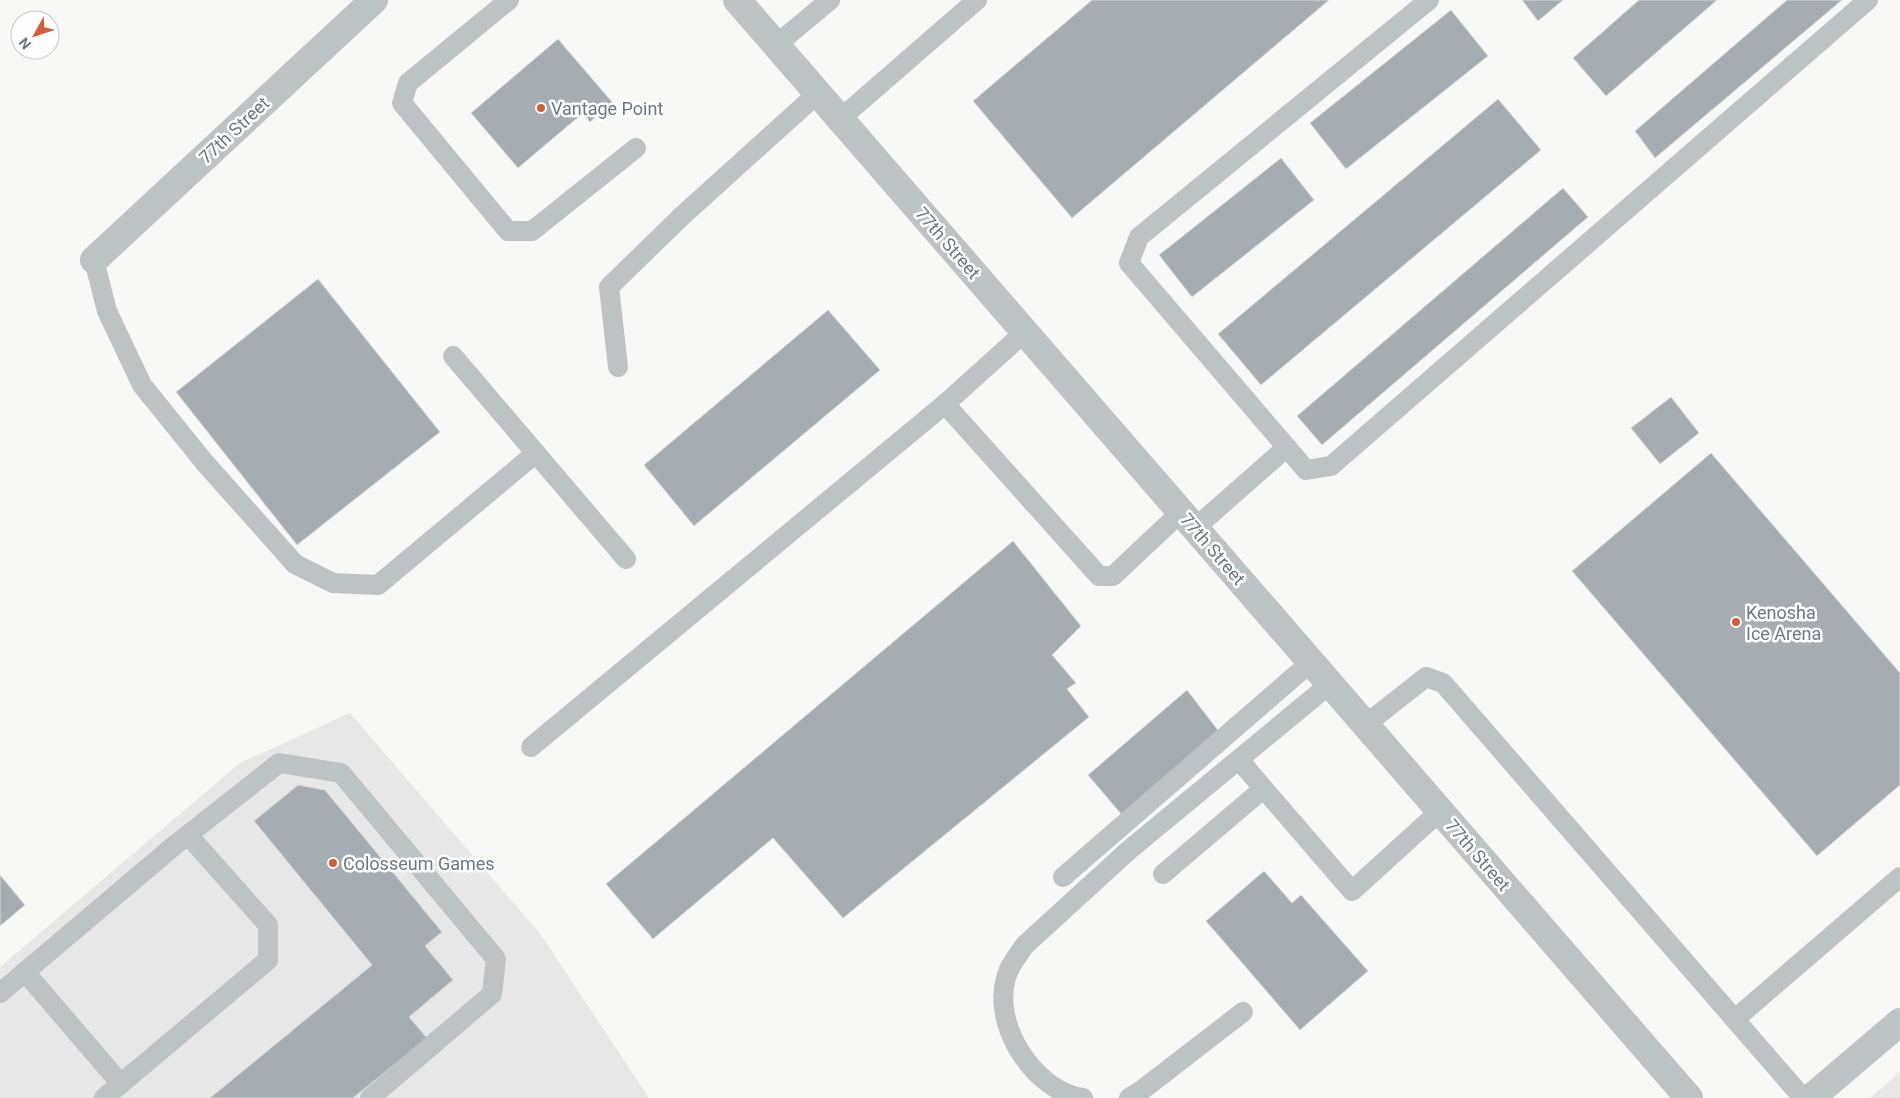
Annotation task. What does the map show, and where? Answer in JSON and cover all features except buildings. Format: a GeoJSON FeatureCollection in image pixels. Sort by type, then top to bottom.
{"type":"FeatureCollection","features":[{"type":"Feature","properties":{"kind":"street","name":"77th Street"},"geometry":{"type":"LineString","coordinates":[[94,260],[374,0]]}},
{"type":"Feature","properties":{"kind":"street","name":"77th Street"},"geometry":{"type":"LineString","coordinates":[[737,0],[1689,1098]]}},
{"type":"Feature","properties":{"kind":"street"},"geometry":{"type":"LineString","coordinates":[[1811,1098],[1900,1022]]}},
{"type":"Feature","properties":{"kind":"lane"},"geometry":{"type":"LineString","coordinates":[[509,0],[408,83],[402,103],[508,231],[532,231],[636,148]]}},
{"type":"Feature","properties":{"kind":"lane"},"geometry":{"type":"LineString","coordinates":[[776,45],[830,0]]}},
{"type":"Feature","properties":{"kind":"lane"},"geometry":{"type":"LineString","coordinates":[[840,118],[977,0]]}},
{"type":"Feature","properties":{"kind":"lane"},"geometry":{"type":"LineString","coordinates":[[1429,0],[1139,237],[1129,264],[1306,470],[1331,466],[1868,0]]}},
{"type":"Feature","properties":{"kind":"lane"},"geometry":{"type":"LineString","coordinates":[[618,367],[609,286],[682,216],[818,93]]}},
{"type":"Feature","properties":{"kind":"lane"},"geometry":{"type":"LineString","coordinates":[[94,260],[107,310],[142,385],[205,463],[295,564],[333,583],[378,585],[536,453]]}},
{"type":"Feature","properties":{"kind":"lane"},"geometry":{"type":"LineString","coordinates":[[531,747],[945,404],[1025,332]]}},
{"type":"Feature","properties":{"kind":"lane"},"geometry":{"type":"LineString","coordinates":[[454,356],[626,560]]}},
{"type":"Feature","properties":{"kind":"lane"},"geometry":{"type":"LineString","coordinates":[[945,404],[1098,576],[1113,576],[1287,447]]}},
{"type":"Feature","properties":{"kind":"lane"},"geometry":{"type":"LineString","coordinates":[[1063,877],[1311,662]]}},
{"type":"Feature","properties":{"kind":"lane"},"geometry":{"type":"LineString","coordinates":[[1365,724],[1426,677],[1443,683],[1803,1098]]}},
{"type":"Feature","properties":{"kind":"lane"},"geometry":{"type":"LineString","coordinates":[[1083,1098],[1059,1091],[1046,1083],[1019,1050],[1008,1024],[1004,1000],[1006,978],[1015,959],[1025,945],[1129,850],[1330,684]]}},
{"type":"Feature","properties":{"kind":"lane"},"geometry":{"type":"LineString","coordinates":[[1239,760],[1352,891],[1440,811]]}},
{"type":"Feature","properties":{"kind":"lane"},"geometry":{"type":"LineString","coordinates":[[0,993],[188,835],[279,763],[342,773],[496,959],[492,994],[370,1098]]}},
{"type":"Feature","properties":{"kind":"lane"},"geometry":{"type":"LineString","coordinates":[[1164,874],[1264,789]]}},
{"type":"Feature","properties":{"kind":"lane"},"geometry":{"type":"LineString","coordinates":[[104,1098],[268,960],[268,925],[188,835]]}},
{"type":"Feature","properties":{"kind":"lane"},"geometry":{"type":"LineString","coordinates":[[1735,1018],[1900,877]]}},
{"type":"Feature","properties":{"kind":"lane"},"geometry":{"type":"LineString","coordinates":[[25,972],[121,1084]]}},
{"type":"Feature","properties":{"kind":"lane"},"geometry":{"type":"LineString","coordinates":[[1129,1098],[1244,1012]]}},
{"type":"Feature","properties":{"kind":"shaded area"},"geometry":{"type":"Polygon","coordinates":[[[350,713],[541,935],[649,1098],[0,1098],[0,967],[240,763],[350,713]]]}},
{"type":"Feature","properties":{"kind":"shaded area"},"geometry":{"type":"Polygon","coordinates":[[[1900,1072],[1900,1098],[1870,1098],[1900,1072]]]}},
{"type":"Feature","properties":{"kind":"place","name":"Vantage Point"},"geometry":{"type":"Point","coordinates":[541,108]}},
{"type":"Feature","properties":{"kind":"place","name":"Kenosha Ice Arena"},"geometry":{"type":"Point","coordinates":[1736,622]}},
{"type":"Feature","properties":{"kind":"place","name":"Colosseum Games"},"geometry":{"type":"Point","coordinates":[333,863]}}]}
